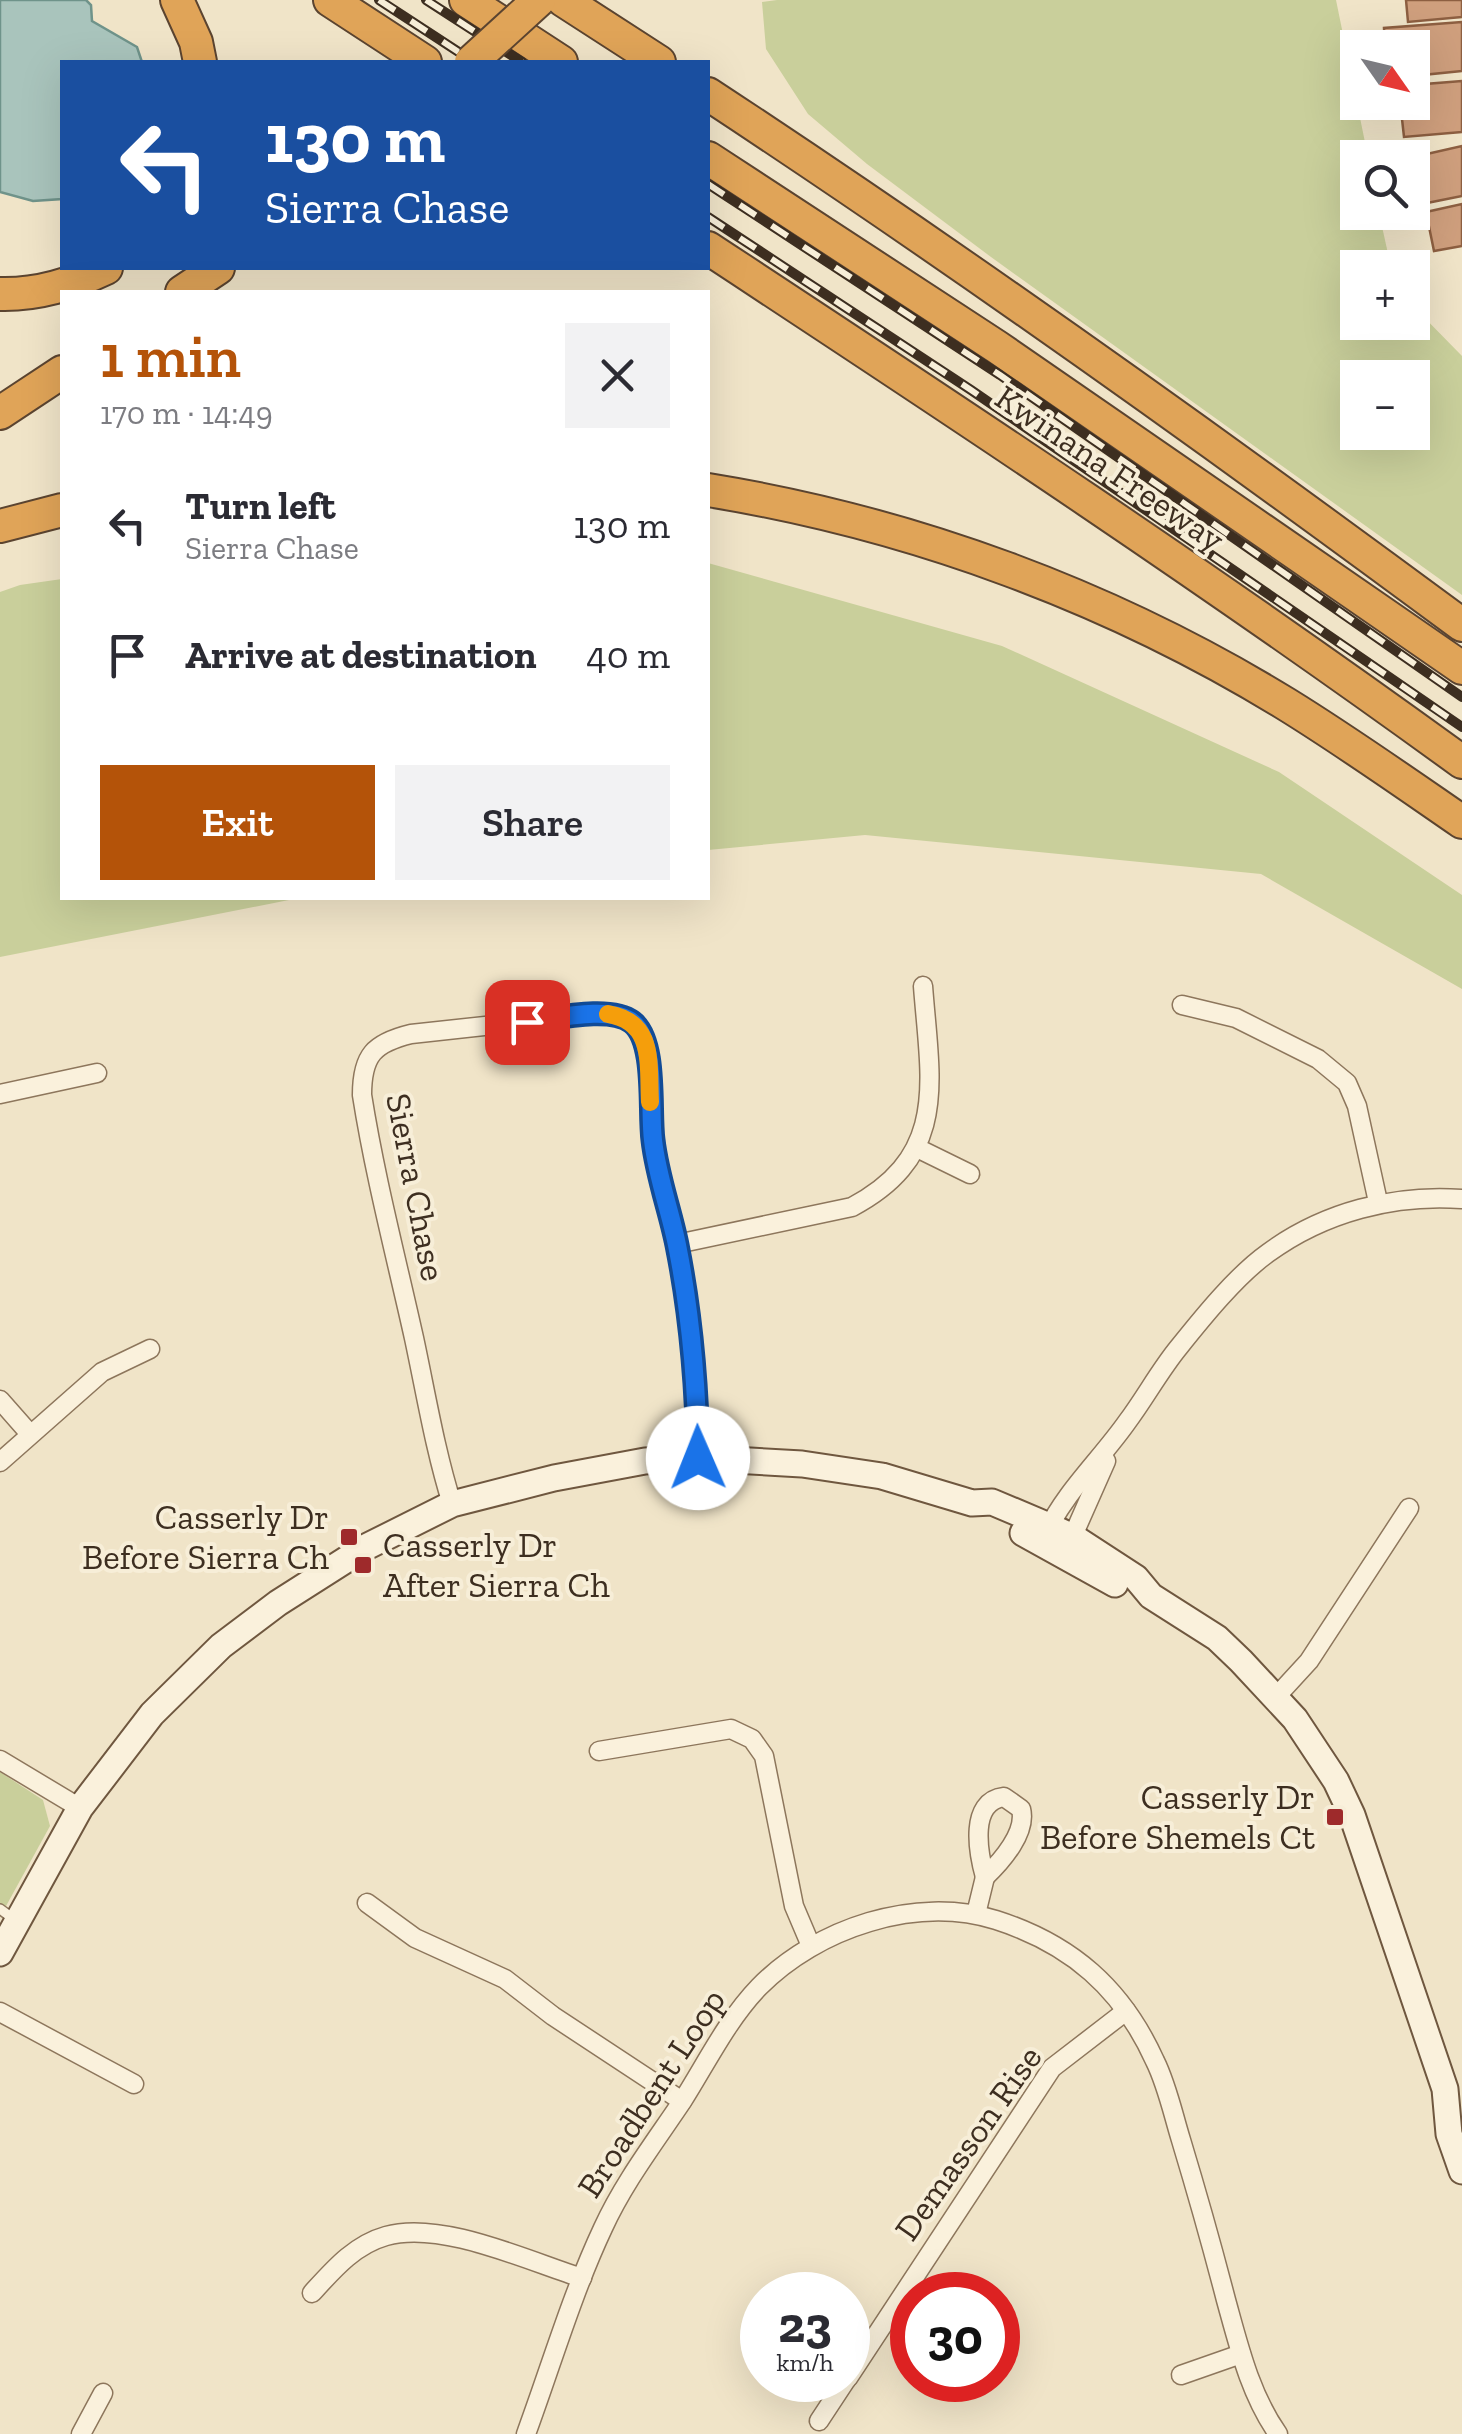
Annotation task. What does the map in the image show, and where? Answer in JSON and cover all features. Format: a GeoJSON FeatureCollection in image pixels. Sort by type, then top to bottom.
{"type":"FeatureCollection","features":[{"type":"Feature","properties":{"kind":"highway"},"geometry":{"type":"LineString","coordinates":[[178,0],[200,60]]}},
{"type":"Feature","properties":{"kind":"highway"},"geometry":{"type":"LineString","coordinates":[[330,0],[422,60]]}},
{"type":"Feature","properties":{"kind":"highway"},"geometry":{"type":"LineString","coordinates":[[466,0],[558,60]]}},
{"type":"Feature","properties":{"kind":"highway"},"geometry":{"type":"LineString","coordinates":[[456,60],[519,0]]}},
{"type":"Feature","properties":{"kind":"highway"},"geometry":{"type":"LineString","coordinates":[[473,60],[539,0]]}},
{"type":"Feature","properties":{"kind":"highway"},"geometry":{"type":"LineString","coordinates":[[563,0],[656,60]]}},
{"type":"Feature","properties":{"kind":"highway"},"geometry":{"type":"LineString","coordinates":[[710,95],[949,256],[1216,444],[1462,625]]}},
{"type":"Feature","properties":{"kind":"highway","name":"Kwinana Freeway"},"geometry":{"type":"LineString","coordinates":[[710,159],[997,348],[1462,668]]}},
{"type":"Feature","properties":{"kind":"highway","name":"Kwinana Freeway"},"geometry":{"type":"LineString","coordinates":[[710,249],[1001,442],[1462,762]]}},
{"type":"Feature","properties":{"kind":"highway"},"geometry":{"type":"LineString","coordinates":[[0,294],[41,292],[102,270]]}},
{"type":"Feature","properties":{"kind":"highway"},"geometry":{"type":"LineString","coordinates":[[185,290],[215,270]]}},
{"type":"Feature","properties":{"kind":"highway"},"geometry":{"type":"LineString","coordinates":[[0,413],[60,373]]}},
{"type":"Feature","properties":{"kind":"highway"},"geometry":{"type":"LineString","coordinates":[[710,490],[801,508],[928,542],[990,562],[1111,612],[1285,703],[1462,822]]}},
{"type":"Feature","properties":{"kind":"highway"},"geometry":{"type":"LineString","coordinates":[[0,526],[60,511]]}},
{"type":"Feature","properties":{"kind":"street"},"geometry":{"type":"LineString","coordinates":[[677,1244],[852,1207],[900,1174],[917,1148],[929,1110],[923,986]]}},
{"type":"Feature","properties":{"kind":"street"},"geometry":{"type":"LineString","coordinates":[[1182,1005],[1236,1018],[1318,1059],[1347,1082],[1357,1106],[1378,1202]]}},
{"type":"Feature","properties":{"kind":"street","name":"Sierra Chase"},"geometry":{"type":"LineString","coordinates":[[452,1504],[441,1470],[373,1162],[362,1076],[373,1051],[388,1040],[412,1034],[604,1014],[622,1016],[635,1024],[648,1054],[653,1141],[677,1244],[697,1390],[698,1458]]}},
{"type":"Feature","properties":{"kind":"street"},"geometry":{"type":"LineString","coordinates":[[0,1094],[97,1072]]}},
{"type":"Feature","properties":{"kind":"street"},"geometry":{"type":"LineString","coordinates":[[917,1148],[970,1174]]}},
{"type":"Feature","properties":{"kind":"street"},"geometry":{"type":"LineString","coordinates":[[1057,1540],[1062,1506],[1116,1437],[1176,1349],[1266,1254],[1306,1231],[1378,1202],[1432,1197],[1462,1199]]}},
{"type":"Feature","properties":{"kind":"street"},"geometry":{"type":"LineString","coordinates":[[0,1462],[102,1372],[150,1349]]}},
{"type":"Feature","properties":{"kind":"street"},"geometry":{"type":"LineString","coordinates":[[0,1400],[30,1434]]}},
{"type":"Feature","properties":{"kind":"street"},"geometry":{"type":"LineString","coordinates":[[1057,1540],[1116,1437]]}},
{"type":"Feature","properties":{"kind":"street"},"geometry":{"type":"LineString","coordinates":[[0,1954],[8,1915],[80,1808],[152,1714],[221,1646],[336,1566],[452,1504],[554,1478],[645,1461],[698,1458],[843,1469],[972,1502],[992,1518],[1057,1540],[1129,1592],[1152,1596],[1216,1638],[1276,1697],[1312,1743],[1352,1815],[1445,2089],[1462,2116]]}},
{"type":"Feature","properties":{"kind":"street"},"geometry":{"type":"LineString","coordinates":[[1276,1697],[1309,1661],[1409,1508]]}},
{"type":"Feature","properties":{"kind":"street"},"geometry":{"type":"LineString","coordinates":[[599,1751],[731,1730],[752,1739],[764,1756],[794,1906],[811,1946]]}},
{"type":"Feature","properties":{"kind":"street"},"geometry":{"type":"LineString","coordinates":[[1,1763],[80,1808]]}},
{"type":"Feature","properties":{"kind":"street"},"geometry":{"type":"LineString","coordinates":[[976,1914],[985,1877]]}},
{"type":"Feature","properties":{"kind":"street"},"geometry":{"type":"LineString","coordinates":[[367,1903],[415,1938],[505,1979],[553,2016],[682,2101]]}},
{"type":"Feature","properties":{"kind":"street","name":"Broadbent Loop"},"geometry":{"type":"LineString","coordinates":[[526,2434],[582,2278],[622,2190],[727,2028],[760,1986],[811,1946],[849,1928],[939,1911],[976,1914],[1034,1932],[1089,1968],[1126,2011],[1155,2060],[1252,2388],[1278,2434]]}},
{"type":"Feature","properties":{"kind":"street","name":"Demasson Rise"},"geometry":{"type":"LineString","coordinates":[[870,2344],[1052,2068],[1126,2011]]}},
{"type":"Feature","properties":{"kind":"street"},"geometry":{"type":"LineString","coordinates":[[0,2012],[134,2084]]}},
{"type":"Feature","properties":{"kind":"street"},"geometry":{"type":"LineString","coordinates":[[1445,2089],[1449,2134],[1462,2171]]}},
{"type":"Feature","properties":{"kind":"street"},"geometry":{"type":"LineString","coordinates":[[312,2293],[342,2260],[362,2246],[386,2236],[414,2232],[452,2237],[582,2278]]}},
{"type":"Feature","properties":{"kind":"street"},"geometry":{"type":"LineString","coordinates":[[1181,2375],[1241,2354]]}},
{"type":"Feature","properties":{"kind":"street"},"geometry":{"type":"LineString","coordinates":[[81,2434],[102,2393]]}},
{"type":"Feature","properties":{"kind":"street","name":"Demasson Rise"},"geometry":{"type":"LineString","coordinates":[[820,2420],[832,2402]]}},
{"type":"Feature","properties":{"kind":"green space"},"geometry":{"type":"Polygon","coordinates":[[[777,0],[1336,0],[1342,30],[1340,120],[1360,120],[1365,140],[1340,140],[1340,230],[1383,230],[1387,250],[1340,250],[1340,340],[1430,340],[1430,323],[1462,356],[1462,595],[867,164],[808,114],[766,49],[762,2],[777,0]]]}},
{"type":"Feature","properties":{"kind":"green space"},"geometry":{"type":"Polygon","coordinates":[[[710,564],[1002,646],[1279,772],[1462,895],[1462,989],[1261,874],[865,835],[710,850],[710,564]]]}},
{"type":"Feature","properties":{"kind":"green space"},"geometry":{"type":"Polygon","coordinates":[[[60,579],[60,900],[289,900],[0,957],[0,592],[60,579]]]}},
{"type":"Feature","properties":{"kind":"green space"},"geometry":{"type":"Polygon","coordinates":[[[0,1772],[43,1800],[50,1826],[0,1917],[0,1772]]]}},
{"type":"Feature","properties":{"kind":"water"},"geometry":{"type":"Polygon","coordinates":[[[0,0],[86,0],[91,5],[92,21],[137,47],[141,60],[60,60],[60,199],[33,201],[0,192],[0,0]]]}},
{"type":"Feature","properties":{"kind":"building"},"geometry":{"type":"Polygon","coordinates":[[[1406,0],[1462,0],[1462,17],[1408,22],[1406,0]]]}},
{"type":"Feature","properties":{"kind":"building"},"geometry":{"type":"Polygon","coordinates":[[[1462,22],[1462,71],[1430,74],[1430,30],[1384,28],[1462,22]]]}},
{"type":"Feature","properties":{"kind":"building"},"geometry":{"type":"Polygon","coordinates":[[[1462,81],[1462,132],[1404,137],[1402,120],[1430,120],[1430,84],[1462,81]]]}},
{"type":"Feature","properties":{"kind":"building"},"geometry":{"type":"Polygon","coordinates":[[[1462,146],[1462,196],[1430,202],[1430,153],[1462,146]]]}},
{"type":"Feature","properties":{"kind":"building"},"geometry":{"type":"Polygon","coordinates":[[[1462,204],[1462,246],[1434,251],[1430,211],[1462,204]]]}},
{"type":"Feature","properties":{"kind":"railway"},"geometry":{"type":"LineString","coordinates":[[379,0],[471,60]]}},
{"type":"Feature","properties":{"kind":"railway"},"geometry":{"type":"LineString","coordinates":[[426,0],[519,60]]}},
{"type":"Feature","properties":{"kind":"railway"},"geometry":{"type":"LineString","coordinates":[[710,185],[1000,375],[1462,697]]}},
{"type":"Feature","properties":{"kind":"railway"},"geometry":{"type":"LineString","coordinates":[[710,218],[971,390],[1462,727]]}},
{"type":"Feature","properties":{"kind":"slow traffic"},"geometry":{"type":"LineString","coordinates":[[608,1014],[635,1024],[642,1036],[648,1054],[650,1102]]}},
{"type":"Feature","properties":{"kind":"place","name":"Casserly Dr Before Sierra Ch"},"geometry":{"type":"Point","coordinates":[349,1537]}},
{"type":"Feature","properties":{"kind":"place","name":"Casserly Dr After Sierra Ch"},"geometry":{"type":"Point","coordinates":[363,1565]}},
{"type":"Feature","properties":{"kind":"place","name":"Casserly Dr Before Shemels Ct"},"geometry":{"type":"Point","coordinates":[1335,1817]}},
{"type":"Feature","properties":{"kind":"route"},"geometry":{"type":"LineString","coordinates":[[527,1022],[604,1014],[622,1016],[635,1024],[642,1036],[648,1054],[653,1141],[677,1244],[688,1315],[697,1390],[698,1458]]}}]}
